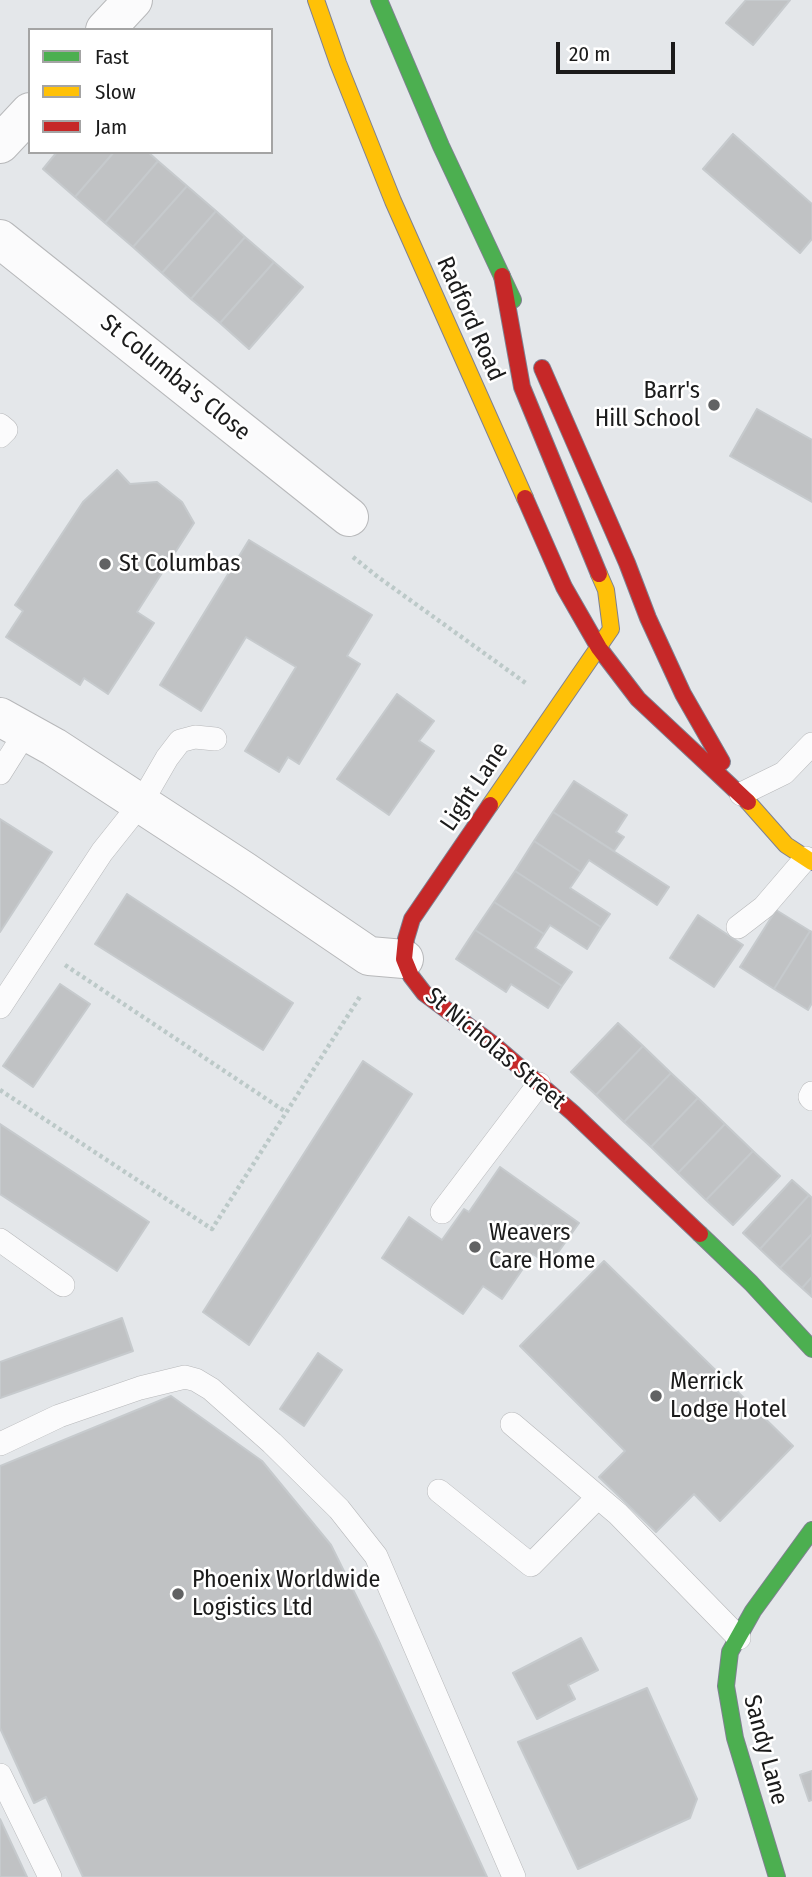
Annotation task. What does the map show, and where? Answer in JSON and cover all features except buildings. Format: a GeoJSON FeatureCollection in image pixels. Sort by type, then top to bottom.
{"type":"FeatureCollection","features":[{"type":"Feature","properties":{"kind":"main road","name":"Radford Road"},"geometry":{"type":"LineString","coordinates":[[316,0],[393,201],[564,587],[599,648],[638,699],[741,794],[786,845],[809,860]]}},
{"type":"Feature","properties":{"kind":"main road","name":"Radford Road"},"geometry":{"type":"LineString","coordinates":[[379,0],[441,146],[532,344],[627,563],[648,618],[683,694],[741,794]]}},
{"type":"Feature","properties":{"kind":"main road","name":"Radford Road"},"geometry":{"type":"LineString","coordinates":[[502,276],[522,387],[606,590],[611,629],[599,648]]}},
{"type":"Feature","properties":{"kind":"main road","name":"Light Lane"},"geometry":{"type":"LineString","coordinates":[[395,958],[406,939],[412,919],[599,648]]}},
{"type":"Feature","properties":{"kind":"main road","name":"St Nicholas Street"},"geometry":{"type":"LineString","coordinates":[[395,958],[425,993],[494,1045],[573,1113],[751,1283],[812,1349]]}},
{"type":"Feature","properties":{"kind":"main road","name":"Sandy Lane"},"geometry":{"type":"LineString","coordinates":[[777,1877],[735,1738],[726,1686],[730,1651],[753,1611],[812,1531]]}},
{"type":"Feature","properties":{"kind":"street"},"geometry":{"type":"LineString","coordinates":[[108,28],[133,0]]}},
{"type":"Feature","properties":{"kind":"street"},"geometry":{"type":"LineString","coordinates":[[0,144],[28,114]]}},
{"type":"Feature","properties":{"kind":"street","name":"St Columba's Close"},"geometry":{"type":"LineString","coordinates":[[0,239],[349,517]]}},
{"type":"Feature","properties":{"kind":"street"},"geometry":{"type":"LineString","coordinates":[[13,724],[141,803],[369,956],[395,958]]}},
{"type":"Feature","properties":{"kind":"lane"},"geometry":{"type":"LineString","coordinates":[[0,425],[6,430],[0,436]]}},
{"type":"Feature","properties":{"kind":"lane"},"geometry":{"type":"LineString","coordinates":[[0,773],[13,724]]}},
{"type":"Feature","properties":{"kind":"lane"},"geometry":{"type":"LineString","coordinates":[[0,1007],[103,852],[141,803],[180,741],[195,737],[215,739]]}},
{"type":"Feature","properties":{"kind":"lane"},"geometry":{"type":"LineString","coordinates":[[741,794],[784,773],[812,744]]}},
{"type":"Feature","properties":{"kind":"lane"},"geometry":{"type":"LineString","coordinates":[[738,927],[764,907],[809,860]]}},
{"type":"Feature","properties":{"kind":"lane"},"geometry":{"type":"LineString","coordinates":[[442,1212],[539,1084]]}},
{"type":"Feature","properties":{"kind":"lane"},"geometry":{"type":"LineString","coordinates":[[812,1093],[812,1099]]}},
{"type":"Feature","properties":{"kind":"lane"},"geometry":{"type":"LineString","coordinates":[[0,1240],[62,1285]]}},
{"type":"Feature","properties":{"kind":"lane"},"geometry":{"type":"LineString","coordinates":[[0,1444],[59,1416],[140,1388],[185,1377],[211,1389],[272,1443],[339,1509],[376,1556],[514,1877]]}},
{"type":"Feature","properties":{"kind":"lane"},"geometry":{"type":"LineString","coordinates":[[512,1424],[618,1514],[739,1637]]}},
{"type":"Feature","properties":{"kind":"lane"},"geometry":{"type":"LineString","coordinates":[[439,1491],[531,1565],[598,1497]]}},
{"type":"Feature","properties":{"kind":"lane"},"geometry":{"type":"LineString","coordinates":[[0,1776],[50,1877]]}},
{"type":"Feature","properties":{"kind":"path"},"geometry":{"type":"LineString","coordinates":[[349,517],[335,542],[388,584],[559,706]]}},
{"type":"Feature","properties":{"kind":"path"},"geometry":{"type":"LineString","coordinates":[[39,948],[286,1112]]}},
{"type":"Feature","properties":{"kind":"path"},"geometry":{"type":"LineString","coordinates":[[0,1090],[212,1229],[286,1112],[395,958]]}},
{"type":"Feature","properties":{"kind":"traffic: fast"},"geometry":{"type":"LineString","coordinates":[[379,0],[441,146],[513,300]]}},
{"type":"Feature","properties":{"kind":"traffic: fast"},"geometry":{"type":"LineString","coordinates":[[700,1234],[751,1283],[812,1349]]}},
{"type":"Feature","properties":{"kind":"traffic: fast"},"geometry":{"type":"LineString","coordinates":[[777,1877],[735,1738],[726,1686],[730,1652],[753,1611],[812,1530]]}},
{"type":"Feature","properties":{"kind":"traffic: slow"},"geometry":{"type":"LineString","coordinates":[[316,0],[393,201],[525,498]]}},
{"type":"Feature","properties":{"kind":"traffic: slow"},"geometry":{"type":"LineString","coordinates":[[490,805],[611,629],[606,590],[599,574]]}},
{"type":"Feature","properties":{"kind":"traffic: slow"},"geometry":{"type":"LineString","coordinates":[[748,802],[786,845],[812,862]]}},
{"type":"Feature","properties":{"kind":"traffic: jam"},"geometry":{"type":"LineString","coordinates":[[502,276],[522,387],[599,574]]}},
{"type":"Feature","properties":{"kind":"traffic: jam"},"geometry":{"type":"LineString","coordinates":[[542,368],[627,563],[648,618],[683,694],[722,762]]}},
{"type":"Feature","properties":{"kind":"traffic: jam"},"geometry":{"type":"LineString","coordinates":[[525,498],[564,587],[599,648],[638,699],[748,802]]}},
{"type":"Feature","properties":{"kind":"traffic: jam"},"geometry":{"type":"LineString","coordinates":[[490,805],[412,919],[404,959],[411,976],[424,993],[494,1045],[573,1113],[700,1234]]}},
{"type":"Feature","properties":{"kind":"place","name":"Barr's Hill School"},"geometry":{"type":"Point","coordinates":[714,405]}},
{"type":"Feature","properties":{"kind":"place","name":"St Columbas"},"geometry":{"type":"Point","coordinates":[105,564]}},
{"type":"Feature","properties":{"kind":"place","name":"Weavers Care Home"},"geometry":{"type":"Point","coordinates":[475,1247]}},
{"type":"Feature","properties":{"kind":"place","name":"Merrick Lodge Hotel"},"geometry":{"type":"Point","coordinates":[656,1396]}},
{"type":"Feature","properties":{"kind":"place","name":"Phoenix Worldwide Logistics Ltd"},"geometry":{"type":"Point","coordinates":[178,1594]}}]}
